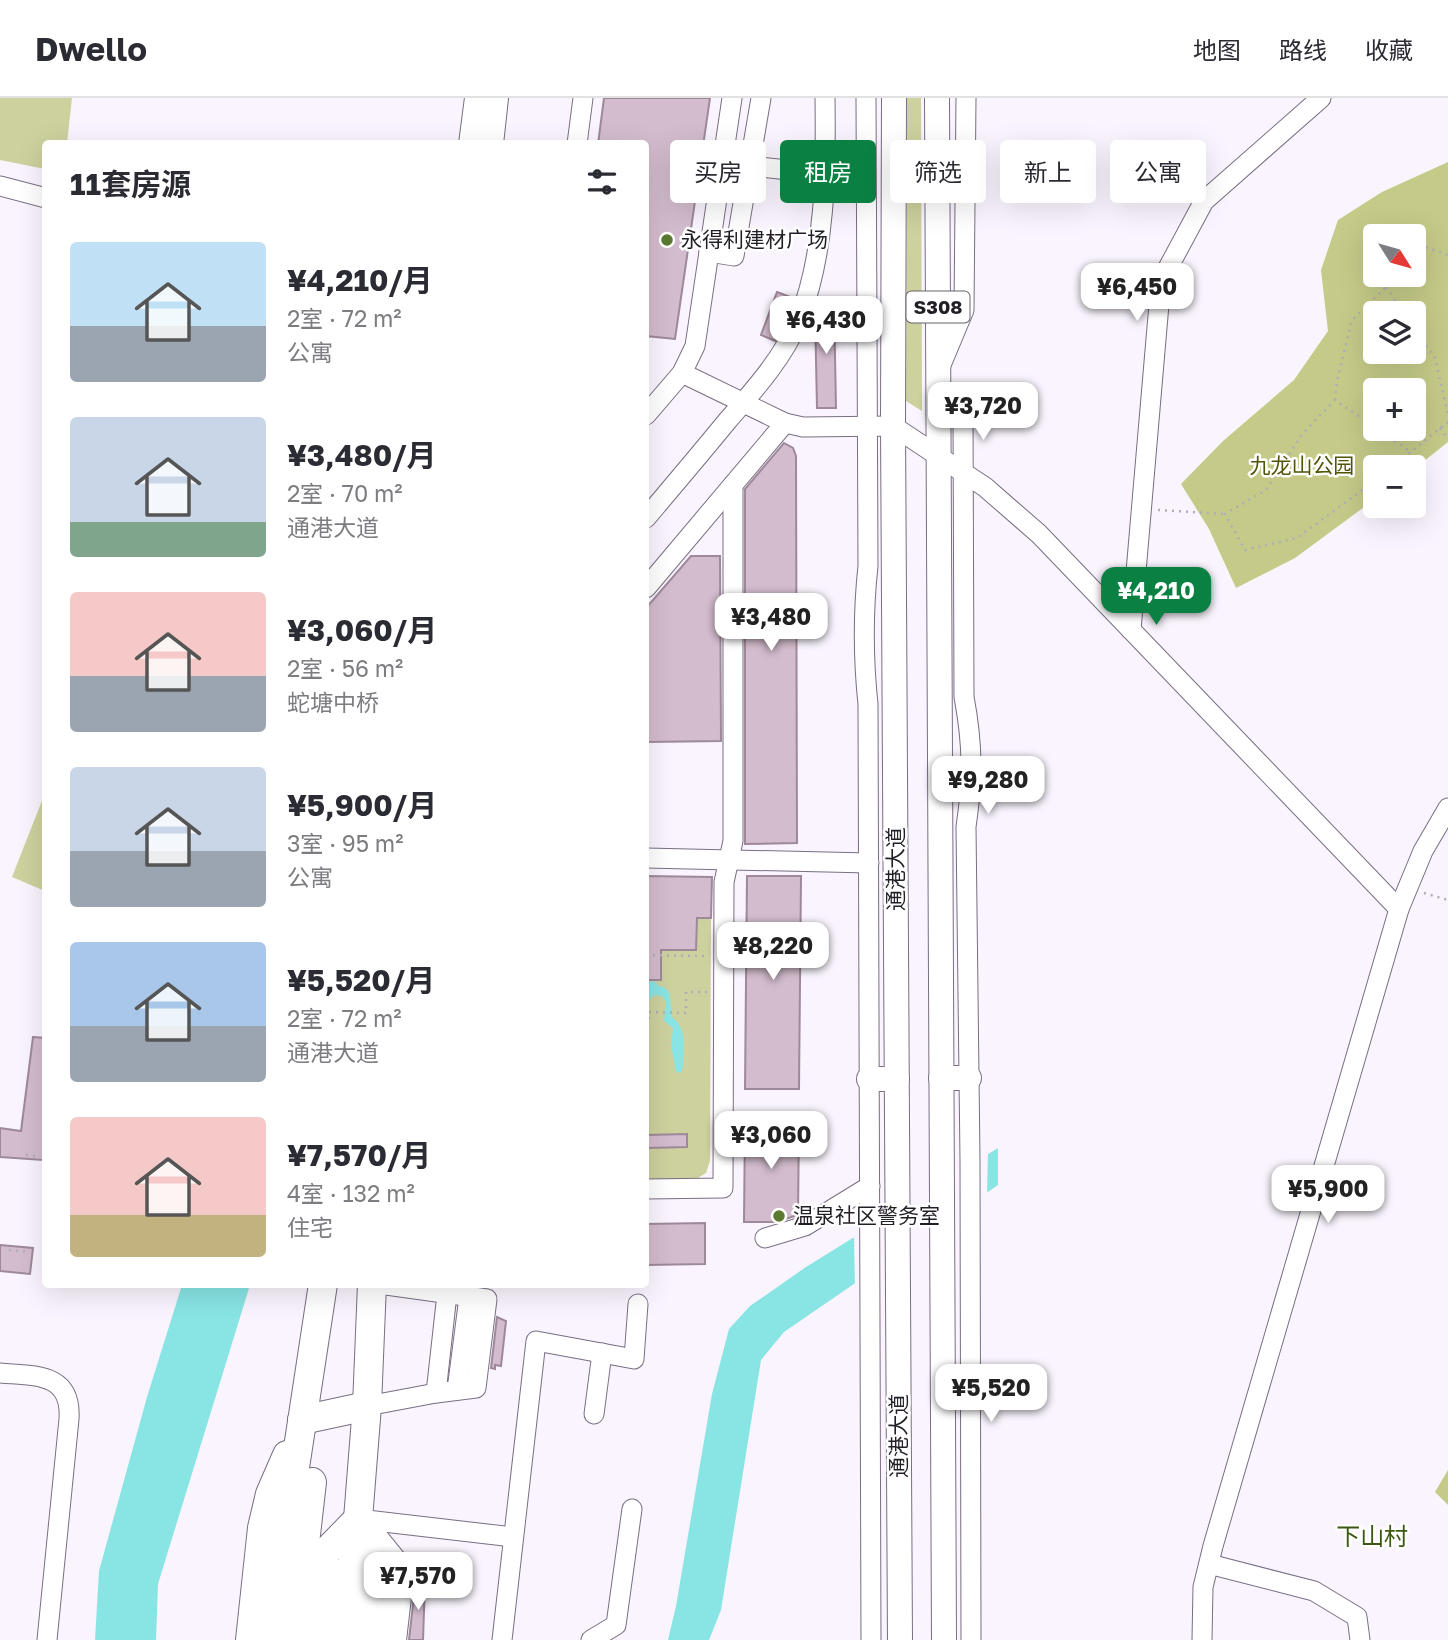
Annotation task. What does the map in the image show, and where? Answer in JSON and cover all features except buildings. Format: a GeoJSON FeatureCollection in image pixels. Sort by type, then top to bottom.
{"type":"FeatureCollection","features":[{"type":"Feature","properties":{"kind":"highway"},"geometry":{"type":"LineString","coordinates":[[274,1640],[293,1474],[322,1288]]}},
{"type":"Feature","properties":{"kind":"highway"},"geometry":{"type":"LineString","coordinates":[[342,1640],[358,1519],[367,1406],[372,1288]]}},
{"type":"Feature","properties":{"kind":"highway"},"geometry":{"type":"LineString","coordinates":[[302,1420],[367,1406]]}},
{"type":"Feature","properties":{"kind":"highway"},"geometry":{"type":"LineString","coordinates":[[250,1640],[262,1528],[270,1494],[302,1420]]}},
{"type":"Feature","properties":{"kind":"highway"},"geometry":{"type":"LineString","coordinates":[[262,1640],[282,1481],[302,1420]]}},
{"type":"Feature","properties":{"kind":"highway"},"geometry":{"type":"LineString","coordinates":[[284,1640],[303,1478],[302,1420]]}},
{"type":"Feature","properties":{"kind":"highway"},"geometry":{"type":"LineString","coordinates":[[294,1640],[312,1477],[302,1420]]}},
{"type":"Feature","properties":{"kind":"highway"},"geometry":{"type":"LineString","coordinates":[[309,1640],[318,1560],[358,1519]]}},
{"type":"Feature","properties":{"kind":"highway"},"geometry":{"type":"LineString","coordinates":[[320,1640],[329,1561],[358,1519]]}},
{"type":"Feature","properties":{"kind":"highway"},"geometry":{"type":"LineString","coordinates":[[330,1640],[340,1562],[358,1519]]}},
{"type":"Feature","properties":{"kind":"highway"},"geometry":{"type":"LineString","coordinates":[[354,1640],[363,1568],[358,1519]]}},
{"type":"Feature","properties":{"kind":"highway"},"geometry":{"type":"LineString","coordinates":[[358,1519],[376,1569],[367,1640]]}},
{"type":"Feature","properties":{"kind":"highway"},"geometry":{"type":"LineString","coordinates":[[358,1519],[388,1570],[379,1640]]}},
{"type":"Feature","properties":{"kind":"highway"},"geometry":{"type":"LineString","coordinates":[[358,1519],[400,1571],[392,1640]]}},
{"type":"Feature","properties":{"kind":"main road"},"geometry":{"type":"LineString","coordinates":[[477,98],[488,140]]}},
{"type":"Feature","properties":{"kind":"main road"},"geometry":{"type":"LineString","coordinates":[[488,140],[496,98]]}},
{"type":"Feature","properties":{"kind":"main road","name":"通港大道"},"geometry":{"type":"LineString","coordinates":[[894,98],[893,426],[900,1640]]}},
{"type":"Feature","properties":{"kind":"main road","name":"通港大道"},"geometry":{"type":"LineString","coordinates":[[937,98],[944,1640]]}},
{"type":"Feature","properties":{"kind":"main road"},"geometry":{"type":"LineString","coordinates":[[941,1078],[969,1078]]}},
{"type":"Feature","properties":{"kind":"main road"},"geometry":{"type":"LineString","coordinates":[[869,1079],[897,1079]]}},
{"type":"Feature","properties":{"kind":"street"},"geometry":{"type":"LineString","coordinates":[[578,140],[583,98]]}},
{"type":"Feature","properties":{"kind":"street"},"geometry":{"type":"LineString","coordinates":[[726,140],[732,98]]}},
{"type":"Feature","properties":{"kind":"street"},"geometry":{"type":"LineString","coordinates":[[754,140],[761,98]]}},
{"type":"Feature","properties":{"kind":"street"},"geometry":{"type":"LineString","coordinates":[[825,98],[826,140]]}},
{"type":"Feature","properties":{"kind":"street"},"geometry":{"type":"LineString","coordinates":[[866,98],[867,566],[864,666],[868,704],[872,1640]]}},
{"type":"Feature","properties":{"kind":"street"},"geometry":{"type":"LineString","coordinates":[[938,373],[964,310],[966,98]]}},
{"type":"Feature","properties":{"kind":"street"},"geometry":{"type":"LineString","coordinates":[[1131,630],[1161,281],[1204,201],[1321,98]]}},
{"type":"Feature","properties":{"kind":"street"},"geometry":{"type":"LineString","coordinates":[[0,186],[42,197]]}},
{"type":"Feature","properties":{"kind":"street"},"geometry":{"type":"LineString","coordinates":[[716,253],[719,203]]}},
{"type":"Feature","properties":{"kind":"street"},"geometry":{"type":"LineString","coordinates":[[649,412],[682,373],[695,346],[728,203]]}},
{"type":"Feature","properties":{"kind":"street"},"geometry":{"type":"LineString","coordinates":[[716,253],[734,256],[743,203]]}},
{"type":"Feature","properties":{"kind":"street"},"geometry":{"type":"LineString","coordinates":[[649,515],[775,364],[799,320],[812,270],[823,203]]}},
{"type":"Feature","properties":{"kind":"street"},"geometry":{"type":"LineString","coordinates":[[682,373],[785,423],[803,427],[893,426],[985,487],[1039,534],[1399,909]]}},
{"type":"Feature","properties":{"kind":"street"},"geometry":{"type":"LineString","coordinates":[[963,412],[964,697],[972,738],[972,787],[966,827],[971,1640]]}},
{"type":"Feature","properties":{"kind":"street"},"geometry":{"type":"LineString","coordinates":[[649,584],[785,423]]}},
{"type":"Feature","properties":{"kind":"street"},"geometry":{"type":"LineString","coordinates":[[649,1189],[723,1188],[717,1051],[723,992],[724,882],[733,841],[733,485]]}},
{"type":"Feature","properties":{"kind":"street"},"geometry":{"type":"LineString","coordinates":[[1202,1640],[1203,1587],[1209,1564],[1399,909],[1423,851],[1448,808]]}},
{"type":"Feature","properties":{"kind":"street"},"geometry":{"type":"LineString","coordinates":[[649,858],[869,863]]}},
{"type":"Feature","properties":{"kind":"street"},"geometry":{"type":"LineString","coordinates":[[765,1238],[805,1226],[870,1186]]}},
{"type":"Feature","properties":{"kind":"street"},"geometry":{"type":"LineString","coordinates":[[367,1406],[476,1388],[487,1299],[406,1288]]}},
{"type":"Feature","properties":{"kind":"street"},"geometry":{"type":"LineString","coordinates":[[436,1393],[447,1294]]}},
{"type":"Feature","properties":{"kind":"street"},"geometry":{"type":"LineString","coordinates":[[502,1640],[536,1341],[634,1359],[638,1304]]}},
{"type":"Feature","properties":{"kind":"street"},"geometry":{"type":"LineString","coordinates":[[594,1414],[602,1353]]}},
{"type":"Feature","properties":{"kind":"street"},"geometry":{"type":"LineString","coordinates":[[0,1373],[51,1379],[62,1388],[68,1399],[69,1419],[47,1640]]}},
{"type":"Feature","properties":{"kind":"street"},"geometry":{"type":"LineString","coordinates":[[591,1640],[615,1625],[632,1508]]}},
{"type":"Feature","properties":{"kind":"street"},"geometry":{"type":"LineString","coordinates":[[358,1519],[513,1537]]}},
{"type":"Feature","properties":{"kind":"street"},"geometry":{"type":"LineString","coordinates":[[1209,1564],[1314,1591],[1357,1617],[1360,1640]]}},
{"type":"Feature","properties":{"kind":"path"},"geometry":{"type":"LineString","coordinates":[[1426,247],[1448,255]]}},
{"type":"Feature","properties":{"kind":"path"},"geometry":{"type":"LineString","coordinates":[[1141,508],[1224,514],[1266,491],[1303,433],[1335,400],[1336,381],[1352,320],[1386,287],[1396,301]]}},
{"type":"Feature","properties":{"kind":"path"},"geometry":{"type":"LineString","coordinates":[[1426,345],[1435,358],[1448,414]]}},
{"type":"Feature","properties":{"kind":"path"},"geometry":{"type":"LineString","coordinates":[[1335,400],[1363,419]]}},
{"type":"Feature","properties":{"kind":"path"},"geometry":{"type":"LineString","coordinates":[[1407,455],[1448,422]]}},
{"type":"Feature","properties":{"kind":"path"},"geometry":{"type":"LineString","coordinates":[[1440,428],[1448,439]]}},
{"type":"Feature","properties":{"kind":"path"},"geometry":{"type":"LineString","coordinates":[[1395,441],[1411,452]]}},
{"type":"Feature","properties":{"kind":"path"},"geometry":{"type":"LineString","coordinates":[[1224,514],[1245,550],[1297,538],[1363,490]]}},
{"type":"Feature","properties":{"kind":"path"},"geometry":{"type":"LineString","coordinates":[[1408,888],[1448,900]]}},
{"type":"Feature","properties":{"kind":"path"},"geometry":{"type":"LineString","coordinates":[[649,955],[724,956]]}},
{"type":"Feature","properties":{"kind":"path"},"geometry":{"type":"LineString","coordinates":[[649,1012],[686,1013],[686,992],[723,992]]}},
{"type":"Feature","properties":{"kind":"path"},"geometry":{"type":"LineString","coordinates":[[26,1156],[40,1157]]}},
{"type":"Feature","properties":{"kind":"path"},"geometry":{"type":"LineString","coordinates":[[9,1250],[29,1252]]}},
{"type":"Feature","properties":{"kind":"green space"},"geometry":{"type":"Polygon","coordinates":[[[0,98],[72,98],[67,140],[42,140],[42,168],[0,160],[0,98]]]}},
{"type":"Feature","properties":{"kind":"green space"},"geometry":{"type":"Polygon","coordinates":[[[907,98],[921,98],[921,140],[907,140],[907,98]]]}},
{"type":"Feature","properties":{"kind":"green space","name":"九龙山公园"},"geometry":{"type":"Polygon","coordinates":[[[1448,162],[1448,442],[1426,459],[1426,455],[1363,455],[1363,508],[1295,558],[1236,588],[1209,529],[1181,484],[1223,441],[1294,380],[1328,331],[1321,270],[1338,220],[1382,192],[1448,162]]]}},
{"type":"Feature","properties":{"kind":"green space"},"geometry":{"type":"Polygon","coordinates":[[[907,203],[921,203],[922,411],[906,401],[907,203]]]}},
{"type":"Feature","properties":{"kind":"green space"},"geometry":{"type":"Polygon","coordinates":[[[42,801],[42,890],[12,877],[42,801]]]}},
{"type":"Feature","properties":{"kind":"green space"},"geometry":{"type":"Polygon","coordinates":[[[697,918],[711,918],[710,1161],[706,1173],[696,1179],[649,1181],[649,950],[696,950],[697,918]]]}},
{"type":"Feature","properties":{"kind":"green space"},"geometry":{"type":"Polygon","coordinates":[[[1448,1470],[1448,1505],[1435,1492],[1448,1470]]]}},
{"type":"Feature","properties":{"kind":"water"},"geometry":{"type":"Polygon","coordinates":[[[649,981],[656,982],[669,992],[672,1017],[683,1033],[683,1068],[680,1073],[676,1072],[671,1045],[673,1028],[664,1021],[666,1002],[662,996],[654,995],[649,1000],[649,981]]]}},
{"type":"Feature","properties":{"kind":"water"},"geometry":{"type":"Polygon","coordinates":[[[998,1148],[998,1185],[784,1332],[761,1360],[721,1610],[709,1640],[668,1640],[712,1394],[729,1329],[750,1306],[806,1267],[998,1148]]]}},
{"type":"Feature","properties":{"kind":"water"},"geometry":{"type":"Polygon","coordinates":[[[181,1288],[249,1288],[158,1584],[156,1640],[95,1640],[99,1571],[147,1397],[181,1288]]]}},
{"type":"Feature","properties":{"kind":"pier"},"geometry":{"type":"Polygon","coordinates":[[[988,1151],[987,1197],[855,1287],[854,1237],[988,1151]]]}},
{"type":"Feature","properties":{"kind":"place","name":"永得利建材广场"},"geometry":{"type":"Point","coordinates":[667,240]}},
{"type":"Feature","properties":{"kind":"place","name":"温泉社区警务室"},"geometry":{"type":"Point","coordinates":[779,1216]}},
{"type":"Feature","properties":{"kind":"district","name":"下山村"},"geometry":{"type":"Point","coordinates":[1372,1537]}}]}
